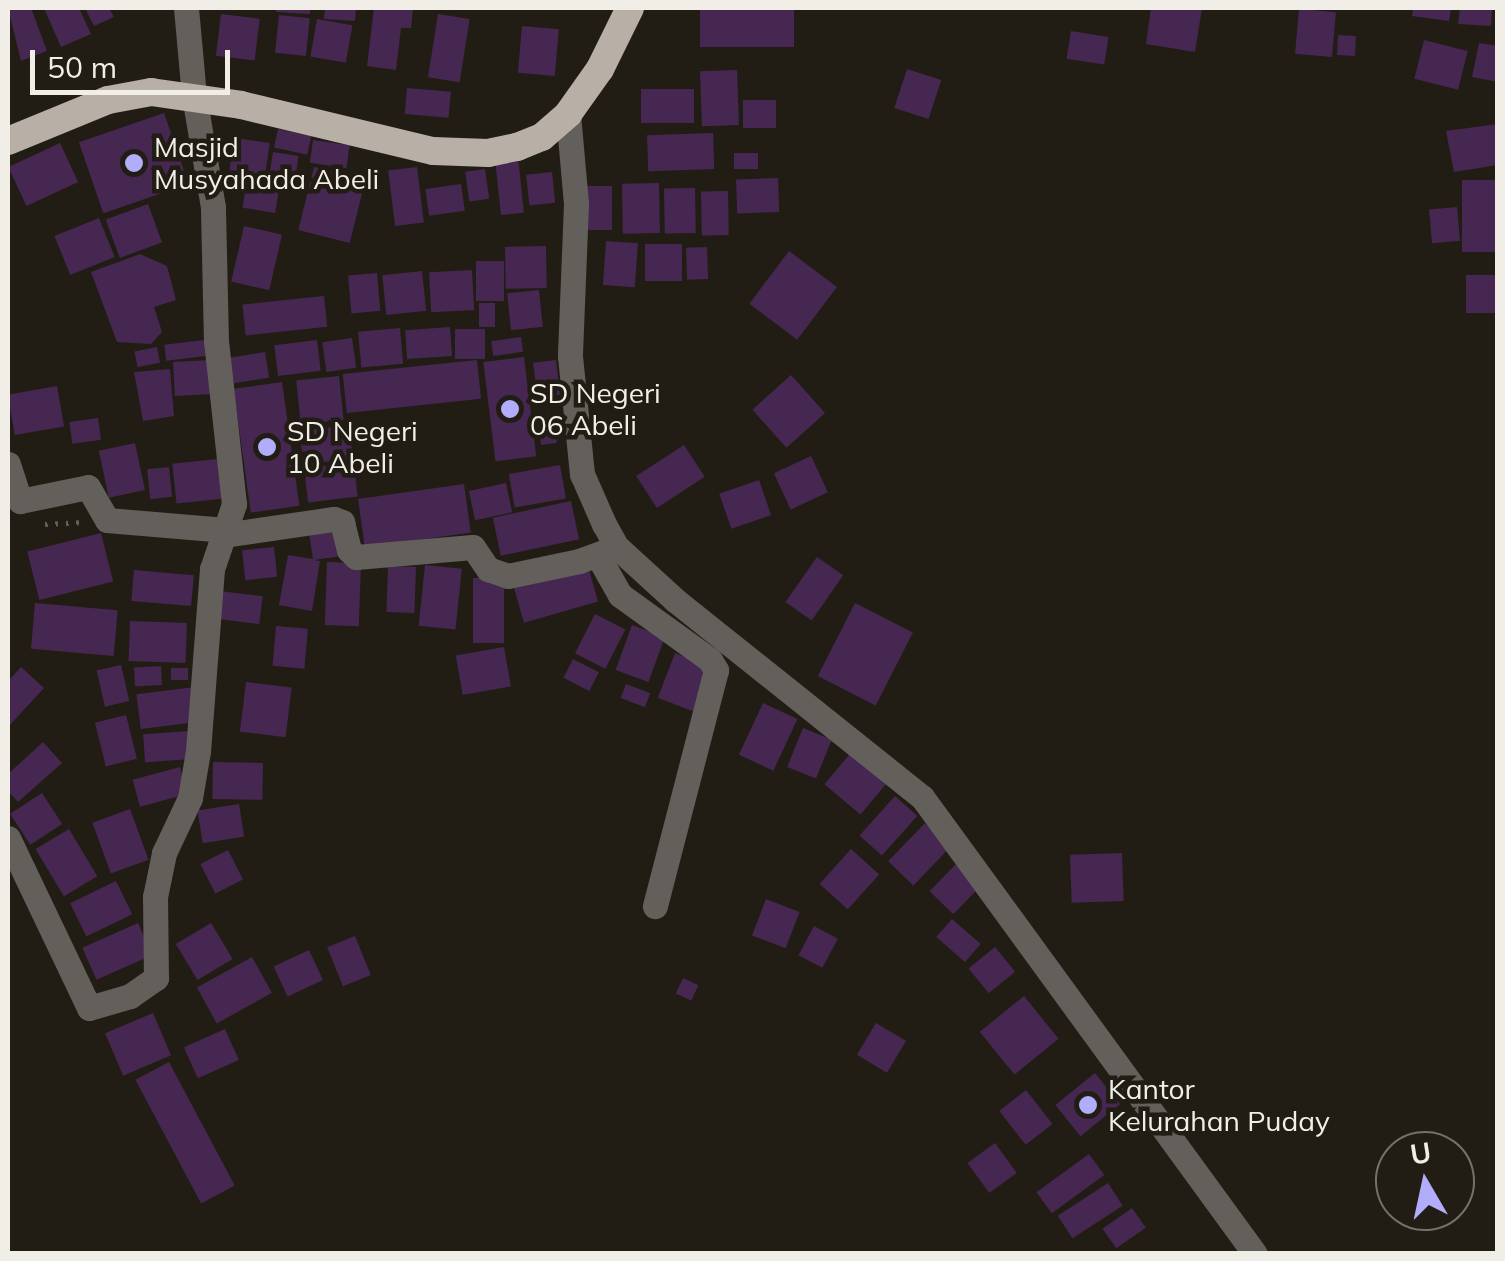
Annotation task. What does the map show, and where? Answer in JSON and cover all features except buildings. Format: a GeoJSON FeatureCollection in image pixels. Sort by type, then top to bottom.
{"type":"FeatureCollection","features":[{"type":"Feature","properties":{"kind":"highway"},"geometry":{"type":"LineString","coordinates":[[8,142],[108,100],[151,92],[194,96],[433,151],[488,153],[517,148],[542,137],[568,114],[600,69],[630,8]]}},
{"type":"Feature","properties":{"kind":"street"},"geometry":{"type":"LineString","coordinates":[[8,838],[89,1008],[130,996],[156,978],[155,897],[164,853],[190,798],[198,751],[208,594],[234,488],[216,342],[212,207],[194,96],[186,8]]}},
{"type":"Feature","properties":{"kind":"street"},"geometry":{"type":"LineString","coordinates":[[568,114],[576,192],[570,356],[582,474],[588,497],[620,595],[710,660],[716,670],[655,906]]}},
{"type":"Feature","properties":{"kind":"street"},"geometry":{"type":"LineString","coordinates":[[8,464],[20,501],[88,487],[107,520],[225,532],[334,519],[342,522],[348,550],[356,558],[473,547],[488,569],[508,576],[607,551]]}},
{"type":"Feature","properties":{"kind":"street"},"geometry":{"type":"LineString","coordinates":[[607,551],[922,798],[1255,1254]]}},
{"type":"Feature","properties":{"kind":"place","name":"Masjid Musyahada Abeli"},"geometry":{"type":"Point","coordinates":[134,163]}},
{"type":"Feature","properties":{"kind":"place","name":"SD Negeri 06 Abeli"},"geometry":{"type":"Point","coordinates":[510,409]}},
{"type":"Feature","properties":{"kind":"place","name":"SD Negeri 10 Abeli"},"geometry":{"type":"Point","coordinates":[267,447]}},
{"type":"Feature","properties":{"kind":"place","name":"Kantor Kelurahan Puday"},"geometry":{"type":"Point","coordinates":[1088,1105]}}]}
